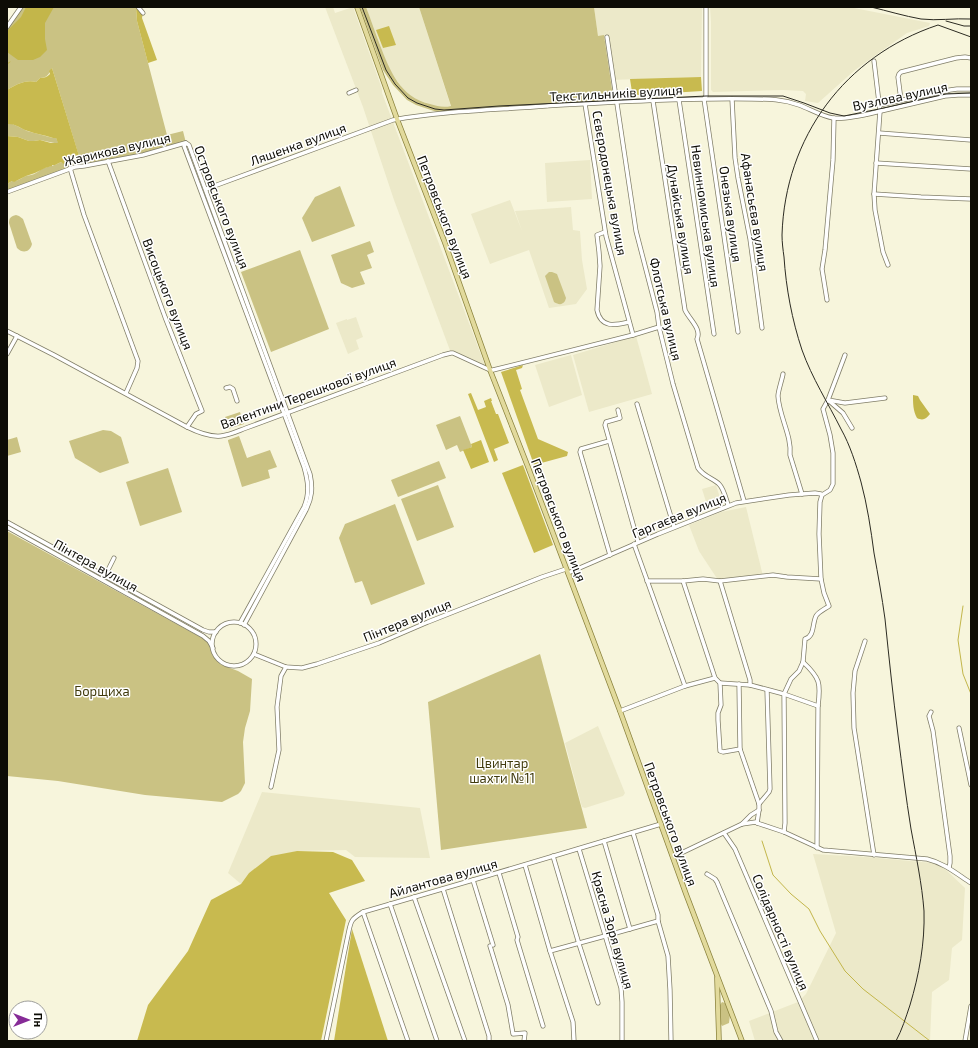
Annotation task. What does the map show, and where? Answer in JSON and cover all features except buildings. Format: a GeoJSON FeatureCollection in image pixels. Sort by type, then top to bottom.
{"type":"FeatureCollection","features":[{"type":"Feature","properties":{"kind":"main road","name":"Петровського вулиця"},"geometry":{"type":"LineString","coordinates":[[357,7],[397,119],[445,243],[490,370],[620,711],[672,857],[742,1041]]}},
{"type":"Feature","properties":{"kind":"main road"},"geometry":{"type":"LineString","coordinates":[[717,974],[719,1041]]}},
{"type":"Feature","properties":{"kind":"street"},"geometry":{"type":"LineString","coordinates":[[7,27],[21,7]]}},
{"type":"Feature","properties":{"kind":"street"},"geometry":{"type":"LineString","coordinates":[[138,7],[143,13]]}},
{"type":"Feature","properties":{"kind":"street","name":"Онезька вулиця"},"geometry":{"type":"LineString","coordinates":[[706,7],[706,96],[704,99],[738,332]]}},
{"type":"Feature","properties":{"kind":"street","name":"Флотська вулиця"},"geometry":{"type":"LineString","coordinates":[[607,37],[636,231],[657,312],[659,327],[673,384],[698,468],[704,475],[720,484],[728,506]]}},
{"type":"Feature","properties":{"kind":"street","name":"Вузлова вулиця"},"geometry":{"type":"LineString","coordinates":[[901,100],[898,77],[902,72],[956,58],[971,58]]}},
{"type":"Feature","properties":{"kind":"street"},"geometry":{"type":"LineString","coordinates":[[874,61],[880,111],[874,194],[875,210],[883,252],[888,265]]}},
{"type":"Feature","properties":{"kind":"street"},"geometry":{"type":"LineString","coordinates":[[879,105],[950,90],[971,89]]}},
{"type":"Feature","properties":{"kind":"street"},"geometry":{"type":"LineString","coordinates":[[349,93],[356,90]]}},
{"type":"Feature","properties":{"kind":"street","name":"Вузлова вулиця"},"geometry":{"type":"LineString","coordinates":[[834,118],[855,117],[946,96],[962,94],[971,95]]}},
{"type":"Feature","properties":{"kind":"street","name":"Текстильників вулиця"},"geometry":{"type":"LineString","coordinates":[[397,119],[421,115],[500,109],[617,102],[704,99],[785,100],[834,118]]}},
{"type":"Feature","properties":{"kind":"street","name":"Афанасьєва вулиця"},"geometry":{"type":"LineString","coordinates":[[732,99],[735,158],[750,239],[762,328]]}},
{"type":"Feature","properties":{"kind":"street","name":"Невинномиська вулиця"},"geometry":{"type":"LineString","coordinates":[[679,100],[714,334]]}},
{"type":"Feature","properties":{"kind":"street","name":"Дунайська вулиця"},"geometry":{"type":"LineString","coordinates":[[653,101],[685,310],[694,324],[698,336],[697,339],[744,502]]}},
{"type":"Feature","properties":{"kind":"street","name":"Сєвєродонецька вулиця"},"geometry":{"type":"LineString","coordinates":[[585,104],[605,232],[633,335]]}},
{"type":"Feature","properties":{"kind":"street"},"geometry":{"type":"LineString","coordinates":[[827,300],[822,269],[831,175],[834,118]]}},
{"type":"Feature","properties":{"kind":"street","name":"Ляшенка вулиця"},"geometry":{"type":"LineString","coordinates":[[206,189],[397,119]]}},
{"type":"Feature","properties":{"kind":"street"},"geometry":{"type":"LineString","coordinates":[[879,133],[971,140]]}},
{"type":"Feature","properties":{"kind":"street","name":"Островського вулиця"},"geometry":{"type":"LineString","coordinates":[[186,143],[189,145],[206,189],[286,414],[304,467],[308,486],[307,500],[295,528],[242,624]]}},
{"type":"Feature","properties":{"kind":"street","name":"Островського вулиця"},"geometry":{"type":"LineString","coordinates":[[186,143],[184,146],[286,414]]}},
{"type":"Feature","properties":{"kind":"street","name":"Жарикова вулиця"},"geometry":{"type":"LineString","coordinates":[[7,192],[75,166],[108,162],[143,155],[186,143]]}},
{"type":"Feature","properties":{"kind":"street","name":"Висоцького вулиця"},"geometry":{"type":"LineString","coordinates":[[108,162],[165,317],[202,411],[196,414],[187,427]]}},
{"type":"Feature","properties":{"kind":"street"},"geometry":{"type":"LineString","coordinates":[[876,163],[971,169]]}},
{"type":"Feature","properties":{"kind":"street"},"geometry":{"type":"LineString","coordinates":[[70,168],[84,214],[138,361],[137,368],[126,393]]}},
{"type":"Feature","properties":{"kind":"street"},"geometry":{"type":"LineString","coordinates":[[874,194],[971,199]]}},
{"type":"Feature","properties":{"kind":"street"},"geometry":{"type":"LineString","coordinates":[[605,232],[597,235],[600,266],[597,310],[598,315],[603,322],[610,324],[616,325],[629,322]]}},
{"type":"Feature","properties":{"kind":"street"},"geometry":{"type":"LineString","coordinates":[[490,370],[633,335],[659,327]]}},
{"type":"Feature","properties":{"kind":"street","name":"Валентини Терешкової вулиця"},"geometry":{"type":"LineString","coordinates":[[7,331],[126,393],[187,427],[208,434],[221,436],[286,414],[442,355],[451,353],[490,370]]}},
{"type":"Feature","properties":{"kind":"street"},"geometry":{"type":"LineString","coordinates":[[7,354],[17,336]]}},
{"type":"Feature","properties":{"kind":"street"},"geometry":{"type":"LineString","coordinates":[[784,832],[786,823],[784,694],[791,679],[799,670],[803,662],[805,639],[811,634],[816,616],[829,606],[821,579],[819,534],[820,502],[822,495],[830,490],[833,484],[833,453],[823,409],[828,400],[845,355]]}},
{"type":"Feature","properties":{"kind":"street"},"geometry":{"type":"LineString","coordinates":[[783,374],[778,394],[779,406],[789,442],[790,456],[802,494]]}},
{"type":"Feature","properties":{"kind":"street"},"geometry":{"type":"LineString","coordinates":[[226,388],[233,388],[237,401]]}},
{"type":"Feature","properties":{"kind":"street"},"geometry":{"type":"LineString","coordinates":[[828,400],[844,403],[885,398]]}},
{"type":"Feature","properties":{"kind":"street"},"geometry":{"type":"LineString","coordinates":[[828,400],[843,413],[852,428]]}},
{"type":"Feature","properties":{"kind":"street"},"geometry":{"type":"LineString","coordinates":[[637,404],[674,527]]}},
{"type":"Feature","properties":{"kind":"street"},"geometry":{"type":"LineString","coordinates":[[618,410],[620,418],[605,424],[609,441],[636,543],[648,581],[686,686]]}},
{"type":"Feature","properties":{"kind":"street"},"geometry":{"type":"LineString","coordinates":[[609,441],[582,449],[580,452],[610,555]]}},
{"type":"Feature","properties":{"kind":"street","name":"Гаргаєва вулиця"},"geometry":{"type":"LineString","coordinates":[[567,571],[610,555],[674,527],[736,503],[789,495],[815,493],[822,495]]}},
{"type":"Feature","properties":{"kind":"street","name":"Пінтера вулиця"},"geometry":{"type":"LineString","coordinates":[[7,524],[203,630],[216,632]]}},
{"type":"Feature","properties":{"kind":"street","name":"Пінтера вулиця"},"geometry":{"type":"LineString","coordinates":[[7,524],[75,565],[204,636],[213,648]]}},
{"type":"Feature","properties":{"kind":"street"},"geometry":{"type":"LineString","coordinates":[[104,576],[114,558]]}},
{"type":"Feature","properties":{"kind":"street"},"geometry":{"type":"LineString","coordinates":[[75,565],[77,561]]}},
{"type":"Feature","properties":{"kind":"street","name":"Пінтера вулиця"},"geometry":{"type":"LineString","coordinates":[[254,654],[286,666],[302,668],[379,643],[542,577],[567,571]]}},
{"type":"Feature","properties":{"kind":"street"},"geometry":{"type":"LineString","coordinates":[[648,581],[683,581],[703,579],[720,582],[773,575],[821,579]]}},
{"type":"Feature","properties":{"kind":"street"},"geometry":{"type":"LineString","coordinates":[[683,581],[715,678],[720,682],[750,685],[784,694],[818,706]]}},
{"type":"Feature","properties":{"kind":"street"},"geometry":{"type":"LineString","coordinates":[[720,582],[750,680],[750,685]]}},
{"type":"Feature","properties":{"kind":"street"},"geometry":{"type":"LineString","coordinates":[[235,622],[242,624],[251,630],[255,636],[256,644],[254,654],[250,660],[236,666],[231,666],[220,660],[216,656],[213,648],[216,632],[221,626],[235,622]]}},
{"type":"Feature","properties":{"kind":"street"},"geometry":{"type":"LineString","coordinates":[[865,641],[855,671],[853,693],[854,728],[874,855]]}},
{"type":"Feature","properties":{"kind":"street"},"geometry":{"type":"LineString","coordinates":[[803,662],[814,673],[819,684],[817,848]]}},
{"type":"Feature","properties":{"kind":"street"},"geometry":{"type":"LineString","coordinates":[[271,787],[279,750],[276,707],[280,676],[286,666]]}},
{"type":"Feature","properties":{"kind":"street"},"geometry":{"type":"LineString","coordinates":[[620,711],[686,686],[715,678]]}},
{"type":"Feature","properties":{"kind":"street"},"geometry":{"type":"LineString","coordinates":[[720,682],[720,705],[718,713],[720,750],[723,752],[740,749]]}},
{"type":"Feature","properties":{"kind":"street"},"geometry":{"type":"LineString","coordinates":[[739,684],[740,749],[759,804],[757,823]]}},
{"type":"Feature","properties":{"kind":"street"},"geometry":{"type":"LineString","coordinates":[[759,804],[770,789],[767,690]]}},
{"type":"Feature","properties":{"kind":"street"},"geometry":{"type":"LineString","coordinates":[[931,712],[929,716],[933,731],[950,856],[949,868]]}},
{"type":"Feature","properties":{"kind":"street"},"geometry":{"type":"LineString","coordinates":[[959,728],[971,785]]}},
{"type":"Feature","properties":{"kind":"street"},"geometry":{"type":"LineString","coordinates":[[742,824],[751,815],[759,810]]}},
{"type":"Feature","properties":{"kind":"street"},"geometry":{"type":"LineString","coordinates":[[672,857],[742,824],[756,822],[784,832],[823,850],[934,860],[971,883]]}},
{"type":"Feature","properties":{"kind":"street","name":"Айлантова вулиця"},"geometry":{"type":"LineString","coordinates":[[326,1041],[351,922],[354,917],[364,912],[390,904],[661,824]]}},
{"type":"Feature","properties":{"kind":"street"},"geometry":{"type":"LineString","coordinates":[[633,832],[658,915],[668,956],[671,1041]]}},
{"type":"Feature","properties":{"kind":"street","name":"Солідарності вулиця"},"geometry":{"type":"LineString","coordinates":[[724,833],[735,849],[817,1041]]}},
{"type":"Feature","properties":{"kind":"street"},"geometry":{"type":"LineString","coordinates":[[604,841],[630,929]]}},
{"type":"Feature","properties":{"kind":"street","name":"Красна Зоря вулиця"},"geometry":{"type":"LineString","coordinates":[[579,848],[621,988],[622,1041]]}},
{"type":"Feature","properties":{"kind":"street"},"geometry":{"type":"LineString","coordinates":[[553,856],[598,1003]]}},
{"type":"Feature","properties":{"kind":"street"},"geometry":{"type":"LineString","coordinates":[[525,865],[550,951],[573,1022],[574,1041]]}},
{"type":"Feature","properties":{"kind":"street"},"geometry":{"type":"LineString","coordinates":[[499,872],[518,937],[517,940],[543,1026]]}},
{"type":"Feature","properties":{"kind":"street"},"geometry":{"type":"LineString","coordinates":[[707,874],[717,882],[771,1011],[776,1032],[781,1041]]}},
{"type":"Feature","properties":{"kind":"street"},"geometry":{"type":"LineString","coordinates":[[473,880],[508,1005],[513,1034],[525,1033],[524,1041]]}},
{"type":"Feature","properties":{"kind":"street"},"geometry":{"type":"LineString","coordinates":[[443,889],[489,1036],[489,1041]]}},
{"type":"Feature","properties":{"kind":"street"},"geometry":{"type":"LineString","coordinates":[[414,897],[465,1041]]}},
{"type":"Feature","properties":{"kind":"street"},"geometry":{"type":"LineString","coordinates":[[390,904],[437,1041]]}},
{"type":"Feature","properties":{"kind":"street"},"geometry":{"type":"LineString","coordinates":[[364,912],[408,1041]]}},
{"type":"Feature","properties":{"kind":"street"},"geometry":{"type":"LineString","coordinates":[[550,951],[579,944],[658,920]]}},
{"type":"Feature","properties":{"kind":"street"},"geometry":{"type":"LineString","coordinates":[[964,1041],[971,1006]]}},
{"type":"Feature","properties":{"kind":"shaded area"},"geometry":{"type":"Polygon","coordinates":[[[26,7],[54,7],[45,23],[47,50],[40,57],[33,60],[18,60],[7,52],[7,31],[21,17],[26,7]]]}},
{"type":"Feature","properties":{"kind":"shaded area"},"geometry":{"type":"Polygon","coordinates":[[[136,7],[138,7],[143,13],[142,18],[157,60],[148,63],[137,21],[136,7]]]}},
{"type":"Feature","properties":{"kind":"shaded area"},"geometry":{"type":"Polygon","coordinates":[[[325,7],[333,7],[335,13],[353,7],[382,89],[382,93],[486,368],[451,353],[394,200],[363,107],[325,7]]]}},
{"type":"Feature","properties":{"kind":"shaded area"},"geometry":{"type":"Polygon","coordinates":[[[366,7],[419,7],[451,107],[436,106],[418,100],[402,88],[389,69],[366,7]]]}},
{"type":"Feature","properties":{"kind":"shaded area"},"geometry":{"type":"Polygon","coordinates":[[[594,7],[702,7],[701,77],[610,80],[604,36],[598,36],[594,7]]]}},
{"type":"Feature","properties":{"kind":"shaded area"},"geometry":{"type":"Polygon","coordinates":[[[710,7],[849,7],[930,23],[929,26],[907,33],[855,70],[818,103],[805,101],[806,94],[803,91],[783,90],[713,92],[711,90],[710,7]]]}},
{"type":"Feature","properties":{"kind":"shaded area"},"geometry":{"type":"Polygon","coordinates":[[[389,26],[396,45],[383,48],[376,30],[389,26]]]}},
{"type":"Feature","properties":{"kind":"shaded area"},"geometry":{"type":"Polygon","coordinates":[[[52,68],[80,159],[67,160],[65,165],[61,162],[52,165],[7,184],[7,136],[18,137],[29,141],[40,140],[58,143],[56,138],[31,132],[13,124],[7,124],[7,90],[17,84],[28,81],[36,82],[40,78],[49,75],[49,71],[52,68]]]}},
{"type":"Feature","properties":{"kind":"shaded area"},"geometry":{"type":"Polygon","coordinates":[[[701,77],[702,91],[621,96],[622,93],[632,92],[630,79],[701,77]]]}},
{"type":"Feature","properties":{"kind":"shaded area"},"geometry":{"type":"Polygon","coordinates":[[[590,160],[592,199],[547,202],[545,163],[590,160]]]}},
{"type":"Feature","properties":{"kind":"shaded area"},"geometry":{"type":"Polygon","coordinates":[[[510,200],[522,231],[515,211],[571,207],[573,230],[580,231],[582,260],[587,289],[576,304],[549,308],[529,250],[490,264],[471,214],[510,200]]]}},
{"type":"Feature","properties":{"kind":"shaded area"},"geometry":{"type":"Polygon","coordinates":[[[356,317],[363,337],[356,340],[359,349],[348,354],[336,323],[356,317]]]}},
{"type":"Feature","properties":{"kind":"shaded area"},"geometry":{"type":"Polygon","coordinates":[[[636,336],[652,394],[589,412],[573,355],[636,336]]]}},
{"type":"Feature","properties":{"kind":"shaded area"},"geometry":{"type":"Polygon","coordinates":[[[571,355],[582,395],[549,407],[535,365],[571,355]]]}},
{"type":"Feature","properties":{"kind":"shaded area"},"geometry":{"type":"Polygon","coordinates":[[[523,365],[522,368],[516,370],[522,389],[520,390],[538,439],[568,452],[567,456],[534,465],[501,372],[523,365]]]}},
{"type":"Feature","properties":{"kind":"shaded area"},"geometry":{"type":"Polygon","coordinates":[[[471,393],[478,410],[486,407],[484,401],[491,398],[496,414],[498,414],[509,443],[494,449],[498,460],[494,462],[468,394],[471,393]]]}},
{"type":"Feature","properties":{"kind":"shaded area"},"geometry":{"type":"Polygon","coordinates":[[[913,395],[918,396],[930,414],[924,419],[917,418],[913,395]]]}},
{"type":"Feature","properties":{"kind":"shaded area"},"geometry":{"type":"Polygon","coordinates":[[[481,440],[489,462],[471,469],[463,450],[472,447],[471,444],[481,440]]]}},
{"type":"Feature","properties":{"kind":"shaded area"},"geometry":{"type":"Polygon","coordinates":[[[523,465],[553,545],[534,553],[502,473],[523,465]]]}},
{"type":"Feature","properties":{"kind":"shaded area"},"geometry":{"type":"Polygon","coordinates":[[[716,485],[722,504],[708,508],[702,489],[716,485]]]}},
{"type":"Feature","properties":{"kind":"shaded area"},"geometry":{"type":"Polygon","coordinates":[[[746,507],[763,576],[718,580],[699,551],[689,525],[721,512],[746,507]]]}},
{"type":"Feature","properties":{"kind":"shaded area"},"geometry":{"type":"Polygon","coordinates":[[[598,726],[625,793],[623,796],[585,808],[582,807],[565,743],[598,726]]]}},
{"type":"Feature","properties":{"kind":"shaded area"},"geometry":{"type":"Polygon","coordinates":[[[262,792],[420,808],[430,858],[355,857],[346,850],[297,851],[269,858],[249,873],[241,884],[228,873],[262,792]]]}},
{"type":"Feature","properties":{"kind":"shaded area"},"geometry":{"type":"Polygon","coordinates":[[[297,851],[333,852],[352,860],[365,881],[329,893],[346,920],[321,1041],[137,1041],[148,1005],[188,951],[211,900],[241,884],[249,873],[271,856],[297,851]]]}},
{"type":"Feature","properties":{"kind":"shaded area"},"geometry":{"type":"Polygon","coordinates":[[[813,854],[933,863],[945,869],[965,888],[962,940],[952,948],[949,980],[932,992],[930,1041],[755,1041],[749,1021],[798,1002],[806,994],[836,933],[813,854]]]}},
{"type":"Feature","properties":{"kind":"shaded area"},"geometry":{"type":"Polygon","coordinates":[[[352,929],[388,1041],[334,1041],[352,929]]]}},
{"type":"Feature","properties":{"kind":"green space"},"geometry":{"type":"Polygon","coordinates":[[[21,7],[136,7],[137,21],[167,135],[183,131],[186,143],[82,166],[52,68],[48,75],[40,78],[36,82],[28,81],[17,84],[7,90],[7,27],[21,7]]]}},
{"type":"Feature","properties":{"kind":"green space"},"geometry":{"type":"Polygon","coordinates":[[[360,7],[366,7],[392,73],[404,89],[420,101],[446,107],[451,106],[419,7],[594,7],[598,36],[604,35],[613,96],[603,97],[603,104],[437,112],[416,105],[407,100],[393,85],[383,70],[360,7]]]}},
{"type":"Feature","properties":{"kind":"green space"},"geometry":{"type":"Polygon","coordinates":[[[10,123],[27,131],[56,138],[59,144],[40,140],[29,141],[18,137],[7,136],[7,124],[10,123]]]}},
{"type":"Feature","properties":{"kind":"green space"},"geometry":{"type":"Polygon","coordinates":[[[67,160],[74,160],[75,167],[7,192],[7,184],[12,181],[34,174],[43,168],[61,162],[66,164],[67,160]]]}},
{"type":"Feature","properties":{"kind":"green space"},"geometry":{"type":"Polygon","coordinates":[[[340,186],[355,226],[312,242],[302,218],[315,197],[340,186]]]}},
{"type":"Feature","properties":{"kind":"green space"},"geometry":{"type":"Polygon","coordinates":[[[16,215],[23,219],[32,244],[30,249],[26,251],[19,250],[17,248],[9,223],[9,220],[16,215]]]}},
{"type":"Feature","properties":{"kind":"green space"},"geometry":{"type":"Polygon","coordinates":[[[370,241],[374,252],[367,255],[372,268],[360,272],[365,284],[352,288],[341,283],[331,255],[370,241]]]}},
{"type":"Feature","properties":{"kind":"green space"},"geometry":{"type":"Polygon","coordinates":[[[300,250],[329,329],[271,352],[241,272],[300,250]]]}},
{"type":"Feature","properties":{"kind":"green space"},"geometry":{"type":"Polygon","coordinates":[[[549,272],[557,274],[566,298],[562,304],[554,302],[545,276],[549,272]]]}},
{"type":"Feature","properties":{"kind":"green space"},"geometry":{"type":"Polygon","coordinates":[[[240,412],[244,424],[228,429],[227,424],[230,423],[229,420],[226,421],[225,417],[240,412]]]}},
{"type":"Feature","properties":{"kind":"green space"},"geometry":{"type":"Polygon","coordinates":[[[460,416],[472,447],[460,452],[457,445],[446,450],[436,425],[460,416]]]}},
{"type":"Feature","properties":{"kind":"green space"},"geometry":{"type":"Polygon","coordinates":[[[103,430],[111,431],[121,437],[129,463],[100,473],[75,458],[69,441],[103,430]]]}},
{"type":"Feature","properties":{"kind":"green space"},"geometry":{"type":"Polygon","coordinates":[[[239,436],[247,458],[270,450],[277,467],[268,470],[270,478],[242,487],[228,441],[239,436]]]}},
{"type":"Feature","properties":{"kind":"green space"},"geometry":{"type":"Polygon","coordinates":[[[17,437],[21,452],[7,456],[7,440],[17,437]]]}},
{"type":"Feature","properties":{"kind":"green space"},"geometry":{"type":"Polygon","coordinates":[[[439,461],[446,478],[398,497],[391,480],[439,461]]]}},
{"type":"Feature","properties":{"kind":"green space"},"geometry":{"type":"Polygon","coordinates":[[[168,468],[182,512],[140,526],[126,482],[168,468]]]}},
{"type":"Feature","properties":{"kind":"green space"},"geometry":{"type":"Polygon","coordinates":[[[438,485],[454,527],[417,541],[401,499],[438,485]]]}},
{"type":"Feature","properties":{"kind":"green space"},"geometry":{"type":"Polygon","coordinates":[[[395,504],[425,584],[371,605],[362,581],[355,583],[339,538],[345,524],[395,504]]]}},
{"type":"Feature","properties":{"kind":"green space","name":"Борщиха"},"geometry":{"type":"Polygon","coordinates":[[[7,531],[202,638],[208,642],[213,656],[220,664],[238,671],[252,679],[250,711],[243,742],[245,783],[238,794],[222,802],[145,795],[58,781],[7,776],[7,531]]]}},
{"type":"Feature","properties":{"kind":"green space","name":"Цвинтар шахти №11"},"geometry":{"type":"Polygon","coordinates":[[[540,654],[587,828],[441,850],[428,702],[540,654]]]}},
{"type":"Feature","properties":{"kind":"green space"},"geometry":{"type":"Polygon","coordinates":[[[722,1002],[725,1003],[730,1015],[729,1023],[722,1026],[720,1005],[722,1002]]]}},
{"type":"Feature","properties":{"kind":"waterway"},"geometry":{"type":"LineString","coordinates":[[963,606],[958,640],[963,674],[971,694]]}},
{"type":"Feature","properties":{"kind":"waterway"},"geometry":{"type":"LineString","coordinates":[[762,841],[773,875],[791,894],[809,909],[820,931],[845,971],[863,989],[930,1041]]}},
{"type":"Feature","properties":{"kind":"tram line"},"geometry":{"type":"LineString","coordinates":[[362,7],[386,70],[395,84],[408,98],[417,103],[435,109],[444,110],[706,96],[783,96],[830,113],[844,116],[946,94],[971,93]]}},
{"type":"Feature","properties":{"kind":"railway"},"geometry":{"type":"LineString","coordinates":[[871,7],[921,19],[971,19]]}},
{"type":"Feature","properties":{"kind":"railway"},"geometry":{"type":"LineString","coordinates":[[946,21],[964,26],[971,26]]}},
{"type":"Feature","properties":{"kind":"railway"},"geometry":{"type":"LineString","coordinates":[[896,1041],[910,1005],[919,971],[924,935],[924,911],[904,782],[885,619],[869,517],[861,482],[847,442],[815,380],[802,350],[792,316],[782,235],[786,199],[795,165],[808,134],[826,105],[849,79],[875,57],[905,39],[938,25],[971,37]]}}]}
